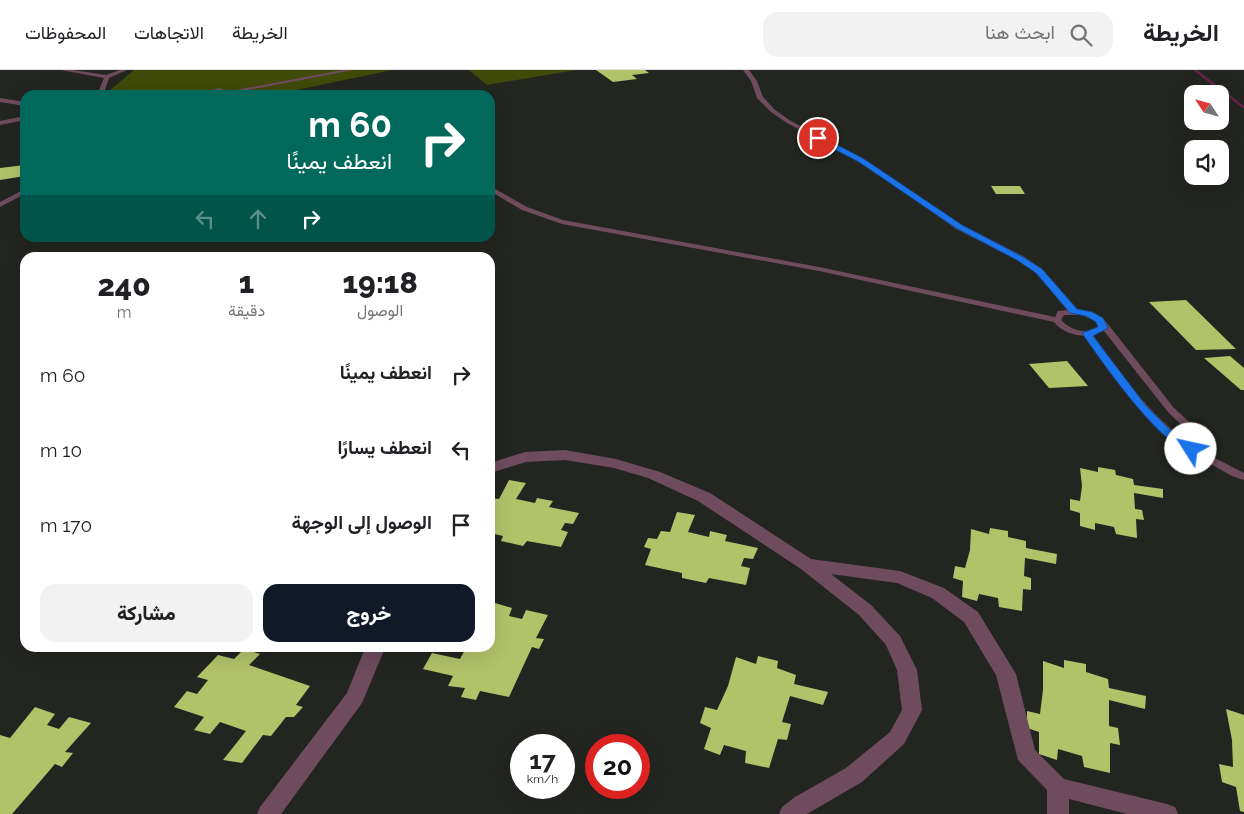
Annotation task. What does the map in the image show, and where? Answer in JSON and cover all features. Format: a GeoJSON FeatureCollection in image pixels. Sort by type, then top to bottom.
{"type":"FeatureCollection","features":[{"type":"Feature","properties":{"kind":"street"},"geometry":{"type":"LineString","coordinates":[[495,466],[525,456],[565,455],[616,464],[647,473],[704,497],[807,566],[865,610],[893,641],[907,670],[912,710],[897,738],[854,775],[803,804],[790,814]]}},
{"type":"Feature","properties":{"kind":"street"},"geometry":{"type":"LineString","coordinates":[[807,566],[900,577],[938,593],[972,617],[1006,674],[1025,754],[1058,788],[1167,814]]}},
{"type":"Feature","properties":{"kind":"street"},"geometry":{"type":"LineString","coordinates":[[268,814],[355,697],[374,652]]}},
{"type":"Feature","properties":{"kind":"street"},"geometry":{"type":"LineString","coordinates":[[1058,788],[1058,814]]}},
{"type":"Feature","properties":{"kind":"lane"},"geometry":{"type":"LineString","coordinates":[[64,70],[107,77],[124,70]]}},
{"type":"Feature","properties":{"kind":"lane"},"geometry":{"type":"LineString","coordinates":[[219,90],[321,70]]}},
{"type":"Feature","properties":{"kind":"lane"},"geometry":{"type":"LineString","coordinates":[[240,90],[350,70]]}},
{"type":"Feature","properties":{"kind":"lane"},"geometry":{"type":"LineString","coordinates":[[746,70],[754,81],[760,98],[773,112],[862,160],[959,227],[1020,258],[1039,271],[1074,311]]}},
{"type":"Feature","properties":{"kind":"lane"},"geometry":{"type":"LineString","coordinates":[[102,90],[107,77]]}},
{"type":"Feature","properties":{"kind":"lane"},"geometry":{"type":"LineString","coordinates":[[0,100],[20,103]]}},
{"type":"Feature","properties":{"kind":"lane"},"geometry":{"type":"LineString","coordinates":[[0,123],[20,119]]}},
{"type":"Feature","properties":{"kind":"lane"},"geometry":{"type":"LineString","coordinates":[[495,192],[509,202],[562,222],[828,271],[1057,320],[1064,327],[1087,333],[1100,331],[1103,328],[1103,324]]}},
{"type":"Feature","properties":{"kind":"lane"},"geometry":{"type":"LineString","coordinates":[[0,205],[20,194]]}},
{"type":"Feature","properties":{"kind":"lane"},"geometry":{"type":"LineString","coordinates":[[1057,320],[1061,313],[1074,311],[1095,317],[1103,324],[1171,410],[1202,439],[1208,459]]}},
{"type":"Feature","properties":{"kind":"lane"},"geometry":{"type":"LineString","coordinates":[[1087,333],[1143,408],[1178,441],[1244,477]]}},
{"type":"Feature","properties":{"kind":"green space"},"geometry":{"type":"Polygon","coordinates":[[[134,70],[392,70],[297,90],[110,90],[134,70]]]}},
{"type":"Feature","properties":{"kind":"green space"},"geometry":{"type":"Polygon","coordinates":[[[469,70],[576,70],[487,85],[469,70]]]}},
{"type":"Feature","properties":{"kind":"building"},"geometry":{"type":"Polygon","coordinates":[[[596,70],[645,70],[649,73],[632,75],[637,79],[613,82],[596,70]]]}},
{"type":"Feature","properties":{"kind":"building"},"geometry":{"type":"Polygon","coordinates":[[[20,166],[20,177],[0,180],[0,168],[20,166]]]}},
{"type":"Feature","properties":{"kind":"building"},"geometry":{"type":"Polygon","coordinates":[[[991,186],[1020,186],[1025,194],[996,194],[991,186]]]}},
{"type":"Feature","properties":{"kind":"building"},"geometry":{"type":"Polygon","coordinates":[[[1186,300],[1236,349],[1196,350],[1149,302],[1186,300]]]}},
{"type":"Feature","properties":{"kind":"building"},"geometry":{"type":"Polygon","coordinates":[[[1230,356],[1244,368],[1244,390],[1241,390],[1204,358],[1230,356]]]}},
{"type":"Feature","properties":{"kind":"building"},"geometry":{"type":"Polygon","coordinates":[[[1067,361],[1088,386],[1049,388],[1029,364],[1067,361]]]}},
{"type":"Feature","properties":{"kind":"building"},"geometry":{"type":"Polygon","coordinates":[[[1098,467],[1115,470],[1116,475],[1133,479],[1134,485],[1163,489],[1163,498],[1134,493],[1135,509],[1142,510],[1144,520],[1136,519],[1137,538],[1116,534],[1114,527],[1095,523],[1095,530],[1080,526],[1080,513],[1070,510],[1070,499],[1080,501],[1082,486],[1080,468],[1098,472],[1098,467]]]}},
{"type":"Feature","properties":{"kind":"building"},"geometry":{"type":"Polygon","coordinates":[[[509,480],[526,483],[516,499],[535,503],[537,498],[553,501],[549,507],[579,513],[573,524],[565,523],[561,530],[568,532],[561,547],[527,541],[523,546],[501,541],[503,536],[495,534],[495,499],[499,499],[509,480]]]}},
{"type":"Feature","properties":{"kind":"building"},"geometry":{"type":"Polygon","coordinates":[[[677,512],[695,515],[688,532],[709,537],[710,531],[727,535],[725,541],[758,548],[753,559],[744,558],[741,566],[750,568],[746,585],[709,578],[706,583],[682,578],[682,573],[645,565],[651,549],[644,547],[648,538],[657,539],[661,531],[670,532],[677,512]]]}},
{"type":"Feature","properties":{"kind":"building"},"geometry":{"type":"Polygon","coordinates":[[[990,528],[1008,531],[1008,537],[1026,541],[1026,548],[1057,554],[1056,564],[1025,558],[1024,576],[1031,578],[1031,590],[1023,589],[1022,611],[999,607],[998,598],[979,594],[977,601],[962,597],[963,581],[953,578],[955,566],[965,568],[970,550],[971,529],[989,534],[990,528]]]}},
{"type":"Feature","properties":{"kind":"building"},"geometry":{"type":"Polygon","coordinates":[[[495,603],[512,608],[509,616],[522,619],[526,610],[548,615],[536,638],[544,639],[539,649],[532,647],[509,697],[480,691],[476,700],[461,697],[465,688],[448,686],[453,676],[423,669],[432,653],[460,659],[464,652],[495,652],[495,603]]]}},
{"type":"Feature","properties":{"kind":"building"},"geometry":{"type":"Polygon","coordinates":[[[241,652],[260,654],[249,665],[310,686],[296,705],[303,707],[294,717],[286,717],[271,736],[263,735],[242,763],[223,760],[246,731],[220,722],[210,734],[194,730],[204,717],[174,707],[187,691],[197,694],[208,680],[197,677],[218,655],[234,659],[241,652]]]}},
{"type":"Feature","properties":{"kind":"building"},"geometry":{"type":"Polygon","coordinates":[[[758,656],[778,661],[777,668],[796,675],[794,684],[828,692],[823,705],[790,696],[782,722],[791,724],[787,740],[778,739],[769,768],[745,763],[746,751],[724,745],[720,755],[704,749],[711,728],[700,723],[705,707],[717,710],[728,686],[736,657],[756,664],[758,656]]]}},
{"type":"Feature","properties":{"kind":"building"},"geometry":{"type":"Polygon","coordinates":[[[1064,660],[1086,664],[1086,672],[1108,679],[1109,688],[1146,696],[1145,709],[1109,700],[1109,726],[1118,728],[1120,745],[1110,743],[1110,773],[1084,767],[1082,756],[1058,749],[1057,760],[1039,754],[1039,732],[1027,728],[1027,711],[1040,714],[1043,690],[1043,661],[1064,668],[1064,660]]]}},
{"type":"Feature","properties":{"kind":"building"},"geometry":{"type":"Polygon","coordinates":[[[35,707],[55,714],[47,725],[59,729],[69,717],[91,723],[65,752],[73,753],[62,767],[55,764],[12,814],[0,814],[0,735],[10,738],[35,707]]]}},
{"type":"Feature","properties":{"kind":"building"},"geometry":{"type":"Polygon","coordinates":[[[1226,709],[1244,715],[1244,812],[1240,811],[1236,787],[1222,782],[1219,764],[1233,767],[1232,740],[1226,709]]]}},
{"type":"Feature","properties":{"kind":"waterway"},"geometry":{"type":"LineString","coordinates":[[1195,70],[1244,108]]}},
{"type":"Feature","properties":{"kind":"route"},"geometry":{"type":"LineString","coordinates":[[818,138],[862,160],[959,227],[1020,258],[1039,271],[1074,311],[1089,314],[1100,320],[1103,328],[1100,331],[1087,333],[1143,408],[1164,430],[1191,449]]}}]}
